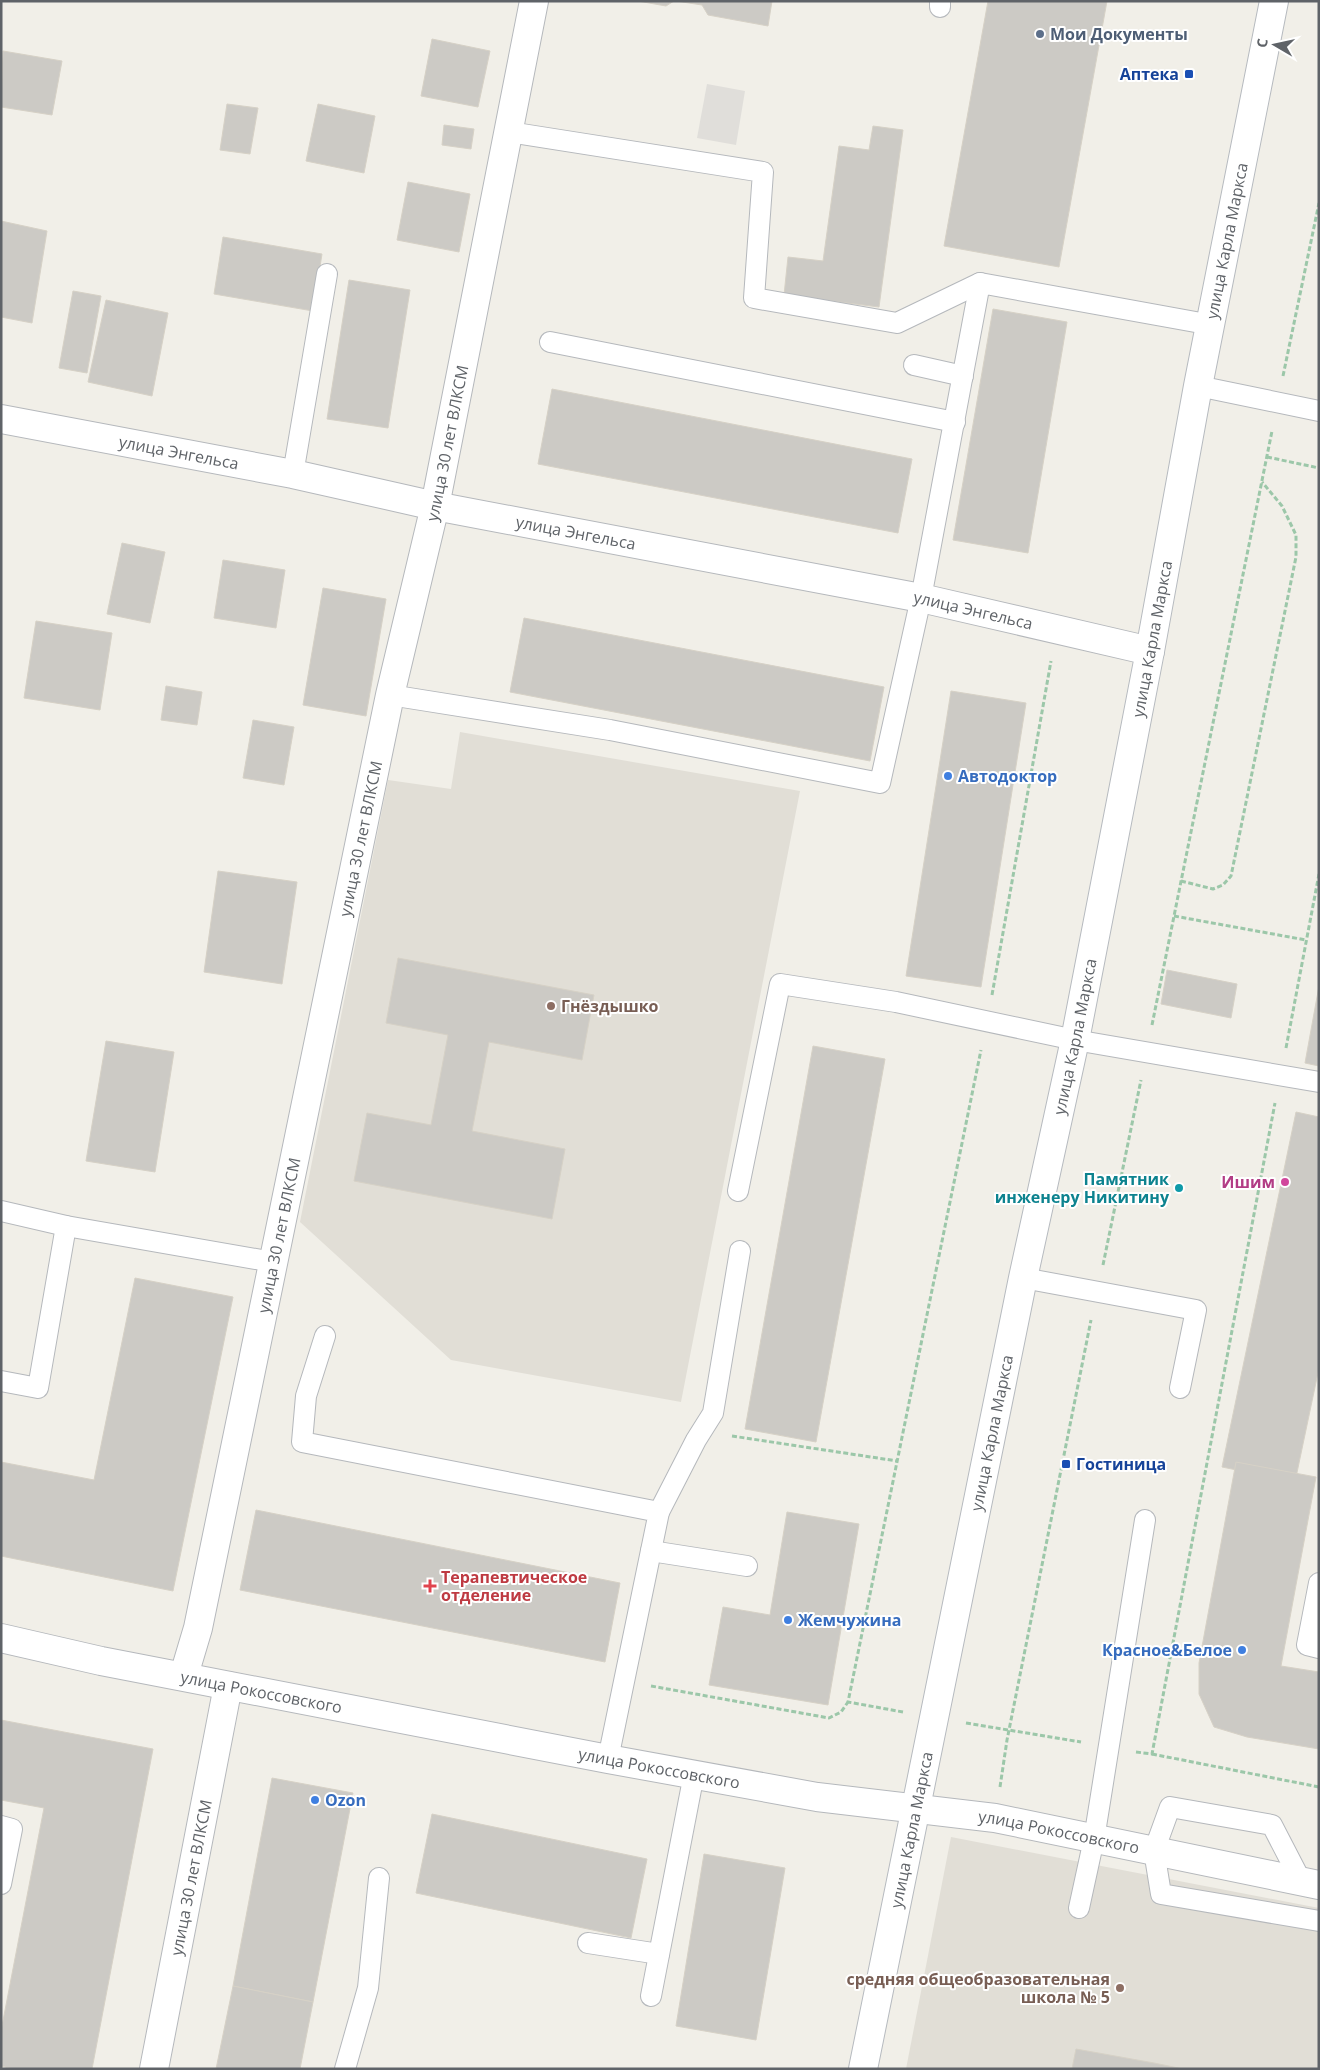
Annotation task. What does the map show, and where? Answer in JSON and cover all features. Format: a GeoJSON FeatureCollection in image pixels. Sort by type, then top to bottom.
{"type":"FeatureCollection","features":[{"type":"Feature","properties":{"kind":"street","name":"улица 30 лет ВЛКСМ"},"geometry":{"type":"LineString","coordinates":[[184,1676],[198,1628],[390,695],[435,506],[534,1]]}},
{"type":"Feature","properties":{"kind":"street","name":"улица Карла Маркса"},"geometry":{"type":"LineString","coordinates":[[862,2069],[1023,1278],[1075,1040],[1150,651],[1198,386],[1212,325],[1274,1]]}},
{"type":"Feature","properties":{"kind":"street","name":"улица Энгельса"},"geometry":{"type":"LineString","coordinates":[[1,419],[293,474],[435,506],[920,598],[1150,651]]}},
{"type":"Feature","properties":{"kind":"street","name":"улица Рокоссовского"},"geometry":{"type":"LineString","coordinates":[[1,1638],[101,1661],[608,1759],[817,1797],[995,1818],[1310,1883]]}},
{"type":"Feature","properties":{"kind":"street","name":"улица 30 лет ВЛКСМ"},"geometry":{"type":"LineString","coordinates":[[154,2069],[228,1686]]}},
{"type":"Feature","properties":{"kind":"lane"},"geometry":{"type":"LineString","coordinates":[[508,132],[763,172],[754,298],[897,323],[980,283],[1212,325]]}},
{"type":"Feature","properties":{"kind":"lane"},"geometry":{"type":"LineString","coordinates":[[293,474],[327,274]]}},
{"type":"Feature","properties":{"kind":"lane"},"geometry":{"type":"LineString","coordinates":[[390,695],[610,730],[880,783],[920,598],[964,376],[980,283]]}},
{"type":"Feature","properties":{"kind":"lane"},"geometry":{"type":"LineString","coordinates":[[550,342],[955,422]]}},
{"type":"Feature","properties":{"kind":"lane"},"geometry":{"type":"LineString","coordinates":[[914,365],[964,376]]}},
{"type":"Feature","properties":{"kind":"lane"},"geometry":{"type":"LineString","coordinates":[[1198,386],[1319,411]]}},
{"type":"Feature","properties":{"kind":"lane"},"geometry":{"type":"LineString","coordinates":[[738,1191],[780,984],[896,1002],[1075,1040],[1319,1082]]}},
{"type":"Feature","properties":{"kind":"lane"},"geometry":{"type":"LineString","coordinates":[[1,1211],[66,1226],[273,1262]]}},
{"type":"Feature","properties":{"kind":"lane"},"geometry":{"type":"LineString","coordinates":[[1,1381],[38,1388],[66,1226]]}},
{"type":"Feature","properties":{"kind":"lane"},"geometry":{"type":"LineString","coordinates":[[608,1759],[659,1512],[713,1413],[740,1251]]}},
{"type":"Feature","properties":{"kind":"lane"},"geometry":{"type":"LineString","coordinates":[[1023,1278],[1196,1310],[1180,1388]]}},
{"type":"Feature","properties":{"kind":"lane"},"geometry":{"type":"LineString","coordinates":[[325,1336],[306,1396],[302,1442],[659,1512]]}},
{"type":"Feature","properties":{"kind":"lane"},"geometry":{"type":"LineString","coordinates":[[1079,1908],[1094,1839],[1145,1520]]}},
{"type":"Feature","properties":{"kind":"lane"},"geometry":{"type":"LineString","coordinates":[[651,1551],[747,1566]]}},
{"type":"Feature","properties":{"kind":"lane"},"geometry":{"type":"LineString","coordinates":[[1319,1582],[1307,1645],[1319,1648]]}},
{"type":"Feature","properties":{"kind":"lane"},"geometry":{"type":"LineString","coordinates":[[651,1996],[694,1774]]}},
{"type":"Feature","properties":{"kind":"lane"},"geometry":{"type":"LineString","coordinates":[[1310,1883],[1272,1825],[1170,1808],[1154,1851],[1161,1894],[1319,1921]]}},
{"type":"Feature","properties":{"kind":"lane"},"geometry":{"type":"LineString","coordinates":[[1,1826],[12,1829],[1,1884]]}},
{"type":"Feature","properties":{"kind":"lane"},"geometry":{"type":"LineString","coordinates":[[345,2069],[368,1988],[379,1878]]}},
{"type":"Feature","properties":{"kind":"lane"},"geometry":{"type":"LineString","coordinates":[[588,1943],[660,1954]]}},
{"type":"Feature","properties":{"kind":"path"},"geometry":{"type":"LineString","coordinates":[[995,1818],[1007,1740],[1319,203]]}},
{"type":"Feature","properties":{"kind":"path"},"geometry":{"type":"LineString","coordinates":[[1267,457],[1319,468]]}},
{"type":"Feature","properties":{"kind":"path"},"geometry":{"type":"LineString","coordinates":[[1181,881],[1213,889],[1223,885],[1231,876],[1294,567],[1296,534],[1282,506],[1262,482]]}},
{"type":"Feature","properties":{"kind":"path"},"geometry":{"type":"LineString","coordinates":[[1174,916],[1306,940]]}},
{"type":"Feature","properties":{"kind":"path"},"geometry":{"type":"LineString","coordinates":[[702,1431],[897,1461]]}},
{"type":"Feature","properties":{"kind":"path"},"geometry":{"type":"LineString","coordinates":[[624,1681],[829,1718],[841,1712],[848,1702]]}},
{"type":"Feature","properties":{"kind":"path"},"geometry":{"type":"LineString","coordinates":[[1152,1754],[1319,1787]]}},
{"type":"Feature","properties":{"kind":"shaded area"},"geometry":{"type":"Polygon","coordinates":[[[707,84],[745,91],[736,145],[697,138],[707,84]]]}},
{"type":"Feature","properties":{"kind":"shaded area","name":"Гнёздышко"},"geometry":{"type":"Polygon","coordinates":[[[460,732],[800,791],[681,1402],[451,1360],[300,1222],[388,780],[451,789],[460,732]]]}},
{"type":"Feature","properties":{"kind":"shaded area","name":"средняя общеобразовательная школа № 5"},"geometry":{"type":"Polygon","coordinates":[[[951,1837],[1319,1908],[1319,2069],[906,2069],[951,1837]]]}},
{"type":"Feature","properties":{"kind":"building"},"geometry":{"type":"Polygon","coordinates":[[[638,1],[674,1],[666,6],[638,1]]]}},
{"type":"Feature","properties":{"kind":"building"},"geometry":{"type":"Polygon","coordinates":[[[676,1],[772,1],[768,26],[708,15],[702,5],[676,1]]]}},
{"type":"Feature","properties":{"kind":"building"},"geometry":{"type":"Polygon","coordinates":[[[988,1],[1107,1],[1059,267],[944,246],[988,1]]]}},
{"type":"Feature","properties":{"kind":"building"},"geometry":{"type":"Polygon","coordinates":[[[432,39],[490,51],[478,107],[421,96],[432,39]]]}},
{"type":"Feature","properties":{"kind":"building"},"geometry":{"type":"Polygon","coordinates":[[[3,51],[62,61],[52,115],[1,107],[3,51]]]}},
{"type":"Feature","properties":{"kind":"building"},"geometry":{"type":"Polygon","coordinates":[[[227,104],[258,108],[250,154],[220,150],[227,104]]]}},
{"type":"Feature","properties":{"kind":"building"},"geometry":{"type":"Polygon","coordinates":[[[318,104],[375,116],[364,173],[306,161],[318,104]]]}},
{"type":"Feature","properties":{"kind":"building"},"geometry":{"type":"Polygon","coordinates":[[[444,125],[474,129],[471,149],[442,145],[444,125]]]}},
{"type":"Feature","properties":{"kind":"building"},"geometry":{"type":"Polygon","coordinates":[[[873,126],[903,130],[879,307],[784,295],[788,257],[823,261],[839,146],[869,150],[873,126]]]}},
{"type":"Feature","properties":{"kind":"building"},"geometry":{"type":"Polygon","coordinates":[[[408,182],[470,194],[459,252],[397,240],[408,182]]]}},
{"type":"Feature","properties":{"kind":"building"},"geometry":{"type":"Polygon","coordinates":[[[1,221],[47,231],[32,323],[1,317],[1,221]]]}},
{"type":"Feature","properties":{"kind":"building"},"geometry":{"type":"Polygon","coordinates":[[[223,237],[322,254],[313,311],[214,294],[223,237]]]}},
{"type":"Feature","properties":{"kind":"building"},"geometry":{"type":"Polygon","coordinates":[[[349,280],[410,290],[388,428],[327,419],[349,280]]]}},
{"type":"Feature","properties":{"kind":"building"},"geometry":{"type":"Polygon","coordinates":[[[73,291],[101,296],[87,373],[59,368],[73,291]]]}},
{"type":"Feature","properties":{"kind":"building"},"geometry":{"type":"Polygon","coordinates":[[[106,300],[168,313],[152,396],[88,382],[106,300]]]}},
{"type":"Feature","properties":{"kind":"building"},"geometry":{"type":"Polygon","coordinates":[[[993,309],[1067,322],[1028,553],[953,540],[993,309]]]}},
{"type":"Feature","properties":{"kind":"building"},"geometry":{"type":"Polygon","coordinates":[[[552,389],[912,459],[898,533],[538,464],[552,389]]]}},
{"type":"Feature","properties":{"kind":"building"},"geometry":{"type":"Polygon","coordinates":[[[122,543],[165,552],[150,623],[107,614],[122,543]]]}},
{"type":"Feature","properties":{"kind":"building"},"geometry":{"type":"Polygon","coordinates":[[[223,560],[285,570],[276,628],[214,618],[223,560]]]}},
{"type":"Feature","properties":{"kind":"building"},"geometry":{"type":"Polygon","coordinates":[[[323,588],[386,599],[366,716],[303,705],[323,588]]]}},
{"type":"Feature","properties":{"kind":"building"},"geometry":{"type":"Polygon","coordinates":[[[524,618],[884,687],[870,761],[510,692],[524,618]]]}},
{"type":"Feature","properties":{"kind":"building"},"geometry":{"type":"Polygon","coordinates":[[[36,621],[112,633],[100,710],[24,698],[36,621]]]}},
{"type":"Feature","properties":{"kind":"building"},"geometry":{"type":"Polygon","coordinates":[[[166,686],[202,692],[197,725],[161,720],[166,686]]]}},
{"type":"Feature","properties":{"kind":"building"},"geometry":{"type":"Polygon","coordinates":[[[951,691],[1026,703],[981,987],[906,976],[951,691]]]}},
{"type":"Feature","properties":{"kind":"building"},"geometry":{"type":"Polygon","coordinates":[[[253,720],[294,727],[284,785],[243,778],[253,720]]]}},
{"type":"Feature","properties":{"kind":"building"},"geometry":{"type":"Polygon","coordinates":[[[218,871],[297,882],[282,984],[204,972],[218,871]]]}},
{"type":"Feature","properties":{"kind":"building"},"geometry":{"type":"Polygon","coordinates":[[[398,958],[594,995],[582,1060],[489,1042],[472,1131],[565,1149],[552,1219],[354,1181],[367,1113],[431,1125],[448,1035],[386,1023],[398,958]]]}},
{"type":"Feature","properties":{"kind":"building"},"geometry":{"type":"Polygon","coordinates":[[[1167,970],[1237,984],[1231,1018],[1161,1004],[1167,970]]]}},
{"type":"Feature","properties":{"kind":"building"},"geometry":{"type":"Polygon","coordinates":[[[1319,986],[1319,1066],[1305,1063],[1319,986]]]}},
{"type":"Feature","properties":{"kind":"building"},"geometry":{"type":"Polygon","coordinates":[[[106,1041],[174,1052],[155,1172],[86,1161],[106,1041]]]}},
{"type":"Feature","properties":{"kind":"building"},"geometry":{"type":"Polygon","coordinates":[[[813,1046],[885,1059],[816,1442],[745,1429],[813,1046]]]}},
{"type":"Feature","properties":{"kind":"building"},"geometry":{"type":"Polygon","coordinates":[[[1296,1112],[1319,1117],[1319,1368],[1295,1482],[1222,1467],[1296,1112]]]}},
{"type":"Feature","properties":{"kind":"building"},"geometry":{"type":"Polygon","coordinates":[[[135,1278],[233,1297],[173,1591],[1,1556],[1,1462],[94,1480],[135,1278]]]}},
{"type":"Feature","properties":{"kind":"building"},"geometry":{"type":"Polygon","coordinates":[[[1236,1462],[1316,1477],[1281,1666],[1319,1672],[1319,1749],[1247,1737],[1214,1727],[1199,1694],[1199,1663],[1236,1462]]]}},
{"type":"Feature","properties":{"kind":"building","name":"Терапевтическое отделение"},"geometry":{"type":"Polygon","coordinates":[[[256,1510],[620,1583],[605,1662],[240,1590],[256,1510]]]}},
{"type":"Feature","properties":{"kind":"building"},"geometry":{"type":"Polygon","coordinates":[[[787,1512],[859,1524],[828,1705],[709,1685],[723,1607],[770,1615],[787,1512]]]}},
{"type":"Feature","properties":{"kind":"building"},"geometry":{"type":"Polygon","coordinates":[[[1,1720],[153,1749],[92,2069],[13,2069],[1,2066],[1,2031],[44,1808],[1,1800],[1,1720]]]}},
{"type":"Feature","properties":{"kind":"building"},"geometry":{"type":"Polygon","coordinates":[[[272,1778],[353,1793],[313,2002],[233,1986],[272,1778]]]}},
{"type":"Feature","properties":{"kind":"building"},"geometry":{"type":"Polygon","coordinates":[[[432,1814],[647,1859],[631,1938],[416,1893],[432,1814]]]}},
{"type":"Feature","properties":{"kind":"building"},"geometry":{"type":"Polygon","coordinates":[[[704,1854],[785,1868],[756,2040],[676,2026],[704,1854]]]}},
{"type":"Feature","properties":{"kind":"building"},"geometry":{"type":"Polygon","coordinates":[[[233,1986],[313,2002],[300,2069],[216,2069],[233,1986]]]}},
{"type":"Feature","properties":{"kind":"building"},"geometry":{"type":"Polygon","coordinates":[[[1076,2049],[1154,2063],[1183,2069],[1072,2069],[1076,2049]]]}},
{"type":"Feature","properties":{"kind":"place","name":"Мои Документы"},"geometry":{"type":"Point","coordinates":[1040,34]}},
{"type":"Feature","properties":{"kind":"place","name":"Аптека"},"geometry":{"type":"Point","coordinates":[1189,74]}},
{"type":"Feature","properties":{"kind":"place","name":"Автодоктор"},"geometry":{"type":"Point","coordinates":[948,776]}},
{"type":"Feature","properties":{"kind":"place","name":"Гнёздышко"},"geometry":{"type":"Point","coordinates":[551,1006]}},
{"type":"Feature","properties":{"kind":"place","name":"Ишим"},"geometry":{"type":"Point","coordinates":[1285,1182]}},
{"type":"Feature","properties":{"kind":"place","name":"Памятник инженеру Никитину"},"geometry":{"type":"Point","coordinates":[1179,1188]}},
{"type":"Feature","properties":{"kind":"place","name":"Гостиница"},"geometry":{"type":"Point","coordinates":[1066,1464]}},
{"type":"Feature","properties":{"kind":"place","name":"Терапевтическое отделение"},"geometry":{"type":"Point","coordinates":[430,1586]}},
{"type":"Feature","properties":{"kind":"place","name":"Жемчужина"},"geometry":{"type":"Point","coordinates":[788,1620]}},
{"type":"Feature","properties":{"kind":"place","name":"Красное&Белое"},"geometry":{"type":"Point","coordinates":[1242,1650]}},
{"type":"Feature","properties":{"kind":"place","name":"Ozon"},"geometry":{"type":"Point","coordinates":[315,1800]}},
{"type":"Feature","properties":{"kind":"place","name":"средняя общеобразовательная школа № 5"},"geometry":{"type":"Point","coordinates":[1120,1988]}}]}
